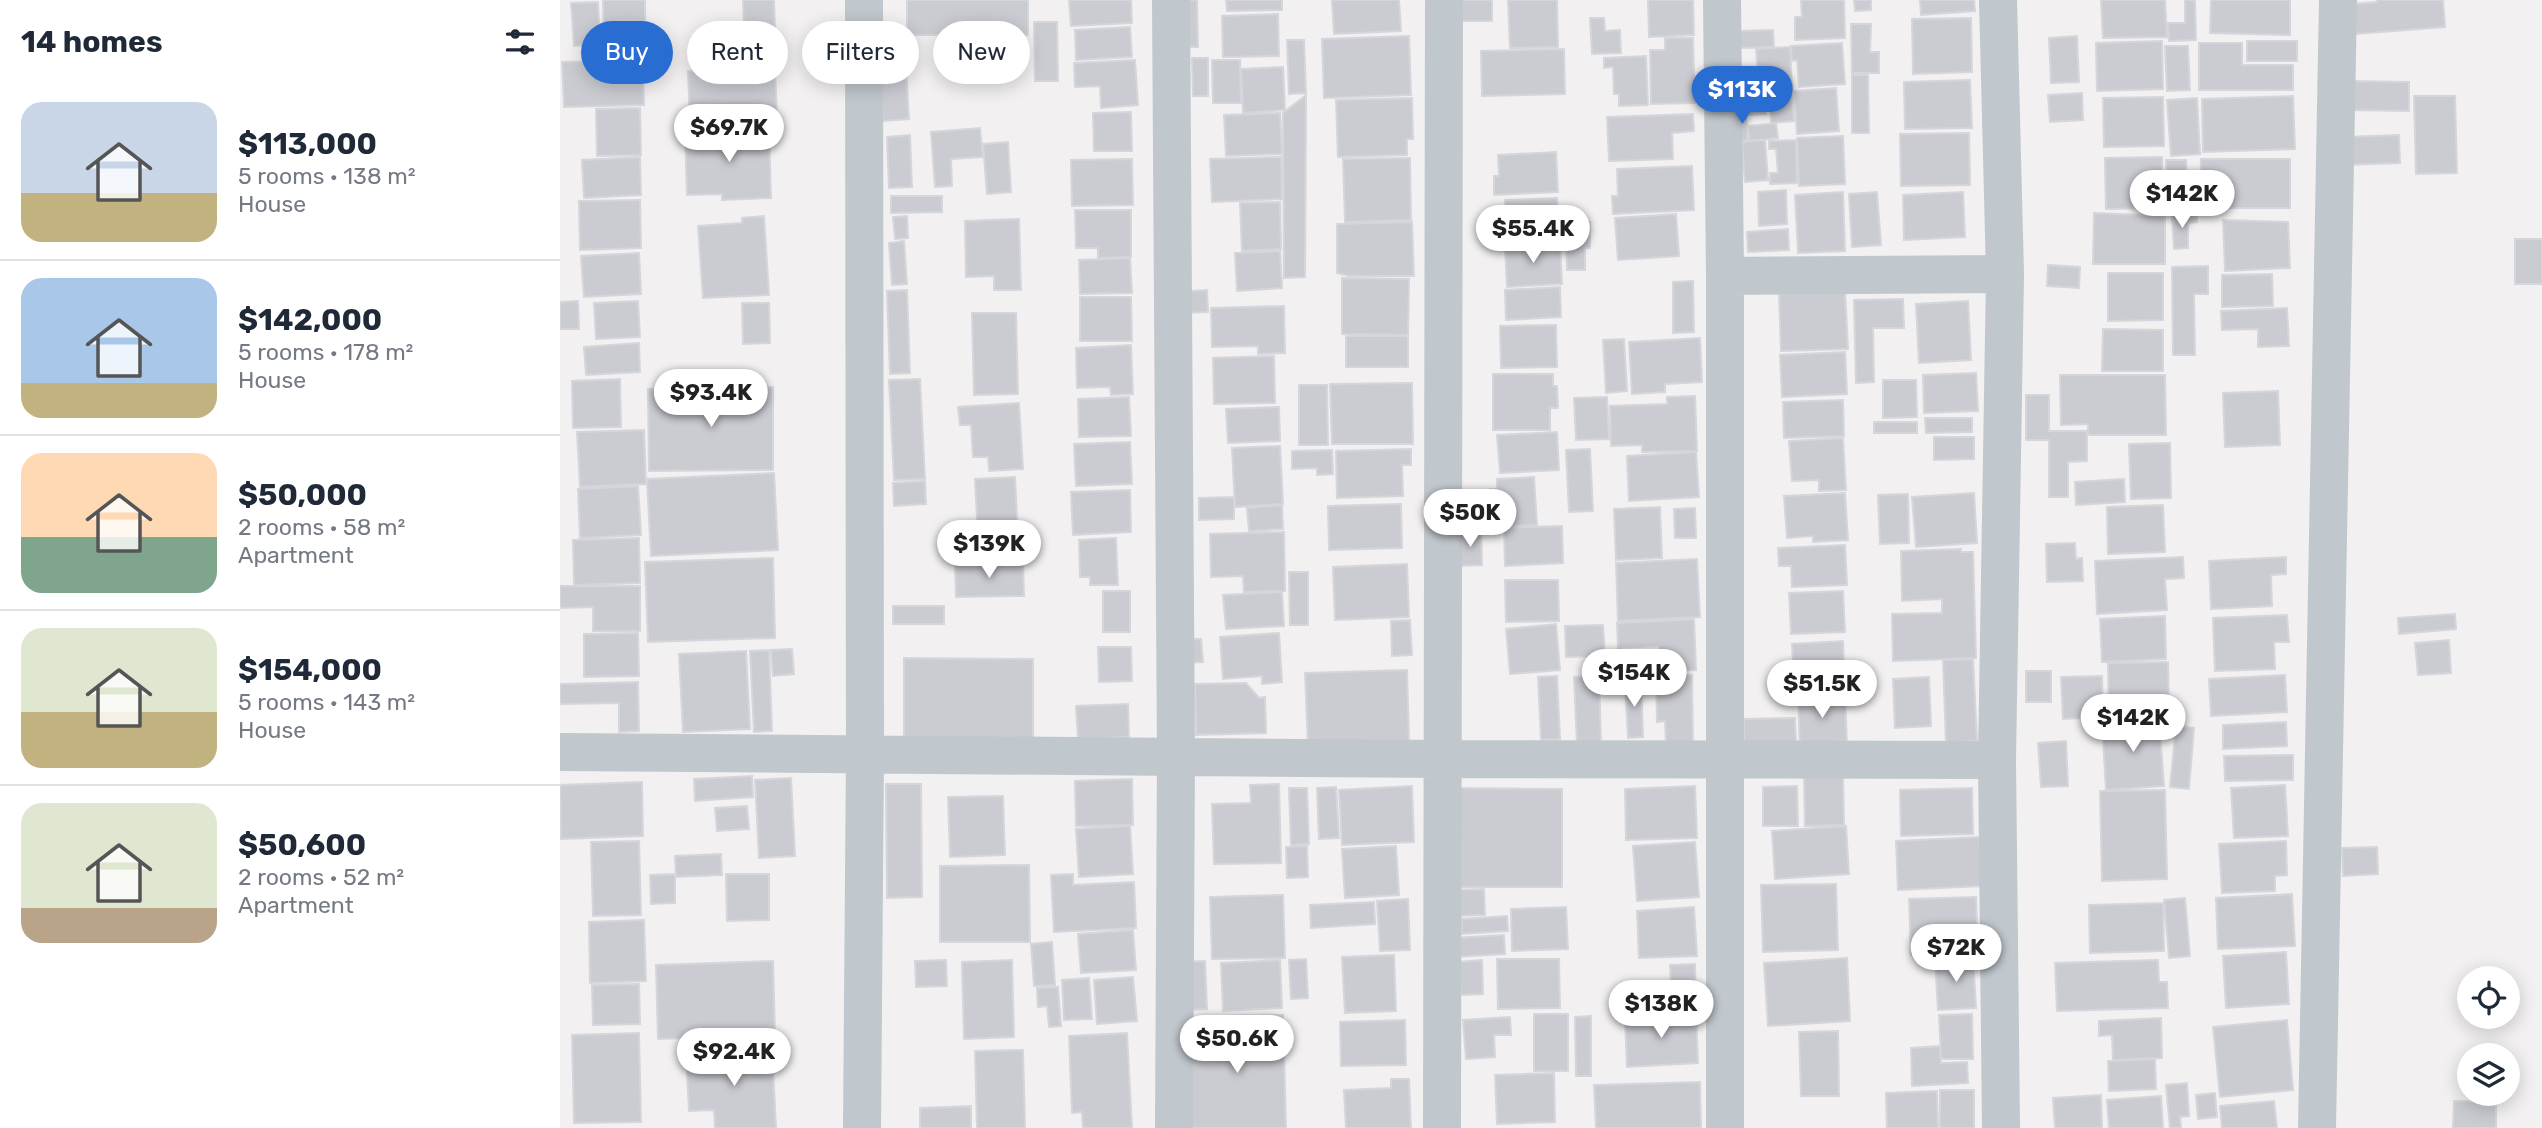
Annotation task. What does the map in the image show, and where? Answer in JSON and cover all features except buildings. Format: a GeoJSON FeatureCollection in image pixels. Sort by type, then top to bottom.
{"type":"FeatureCollection","features":[{"type":"Feature","properties":{"kind":"street"},"geometry":{"type":"LineString","coordinates":[[862,1128],[866,754],[863,0]]}},
{"type":"Feature","properties":{"kind":"street"},"geometry":{"type":"LineString","coordinates":[[1171,0],[1176,757],[1174,1128]]}},
{"type":"Feature","properties":{"kind":"street"},"geometry":{"type":"LineString","coordinates":[[1442,1128],[1444,0]]}},
{"type":"Feature","properties":{"kind":"street"},"geometry":{"type":"LineString","coordinates":[[1721,0],[1725,276],[1725,1128]]}},
{"type":"Feature","properties":{"kind":"street"},"geometry":{"type":"LineString","coordinates":[[1998,0],[2005,274],[1997,760],[2001,1128]]}},
{"type":"Feature","properties":{"kind":"street"},"geometry":{"type":"LineString","coordinates":[[2317,1128],[2339,0]]}},
{"type":"Feature","properties":{"kind":"street"},"geometry":{"type":"LineString","coordinates":[[1725,276],[2005,274]]}},
{"type":"Feature","properties":{"kind":"street"},"geometry":{"type":"LineString","coordinates":[[560,752],[1997,760]]}}]}
